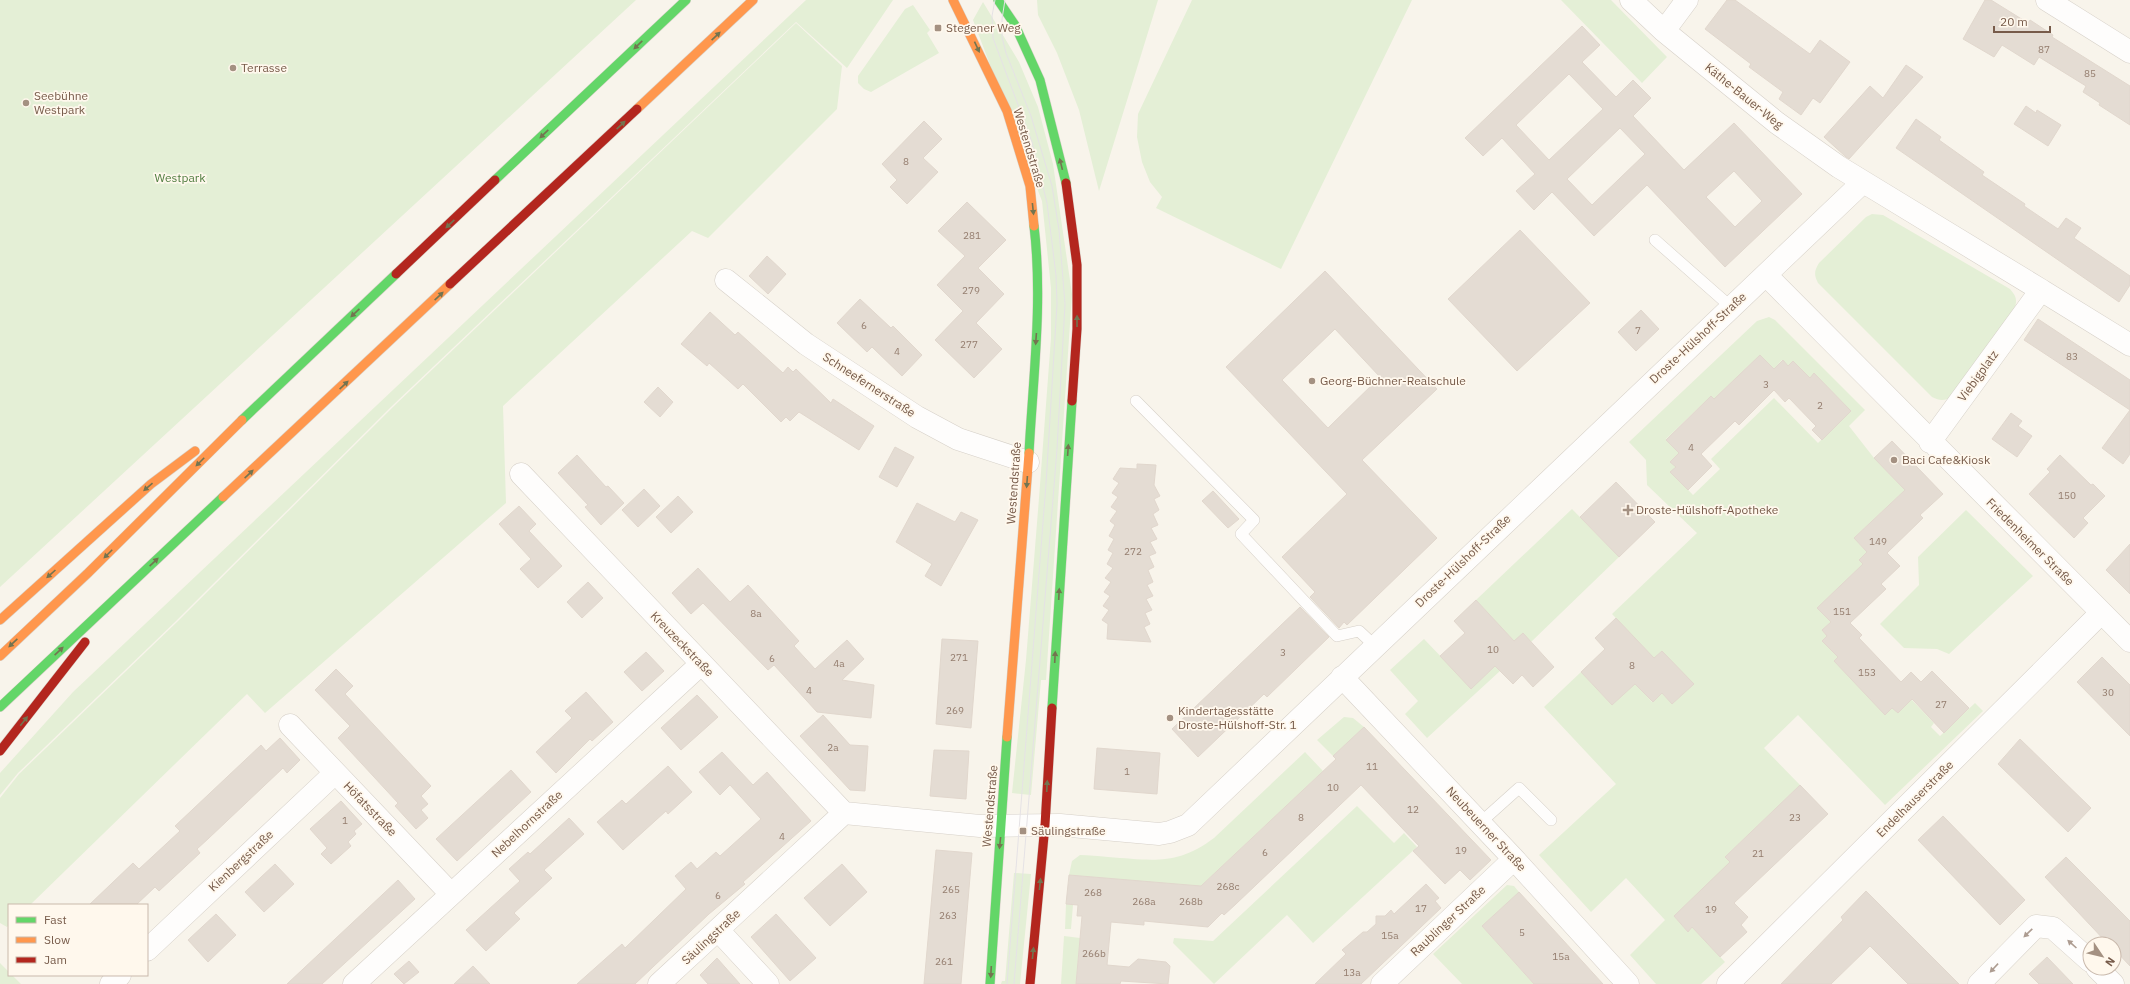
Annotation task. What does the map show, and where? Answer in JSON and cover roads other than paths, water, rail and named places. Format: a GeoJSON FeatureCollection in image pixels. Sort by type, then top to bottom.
{"type":"FeatureCollection","features":[{"type":"Feature","properties":{"kind":"main road"},"geometry":{"type":"LineString","coordinates":[[666,18],[682,0]]}},
{"type":"Feature","properties":{"kind":"main road"},"geometry":{"type":"LineString","coordinates":[[0,656],[88,573],[257,405],[686,0]]}},
{"type":"Feature","properties":{"kind":"main road"},"geometry":{"type":"LineString","coordinates":[[0,706],[753,0]]}},
{"type":"Feature","properties":{"kind":"main road","name":"Westendstraße"},"geometry":{"type":"LineString","coordinates":[[953,0],[1007,111],[1030,186],[1038,259],[1037,322],[1028,462],[1011,826],[990,984]]}},
{"type":"Feature","properties":{"kind":"main road","name":"Westendstraße"},"geometry":{"type":"LineString","coordinates":[[998,0],[1015,25],[1040,80],[1067,188],[1077,265],[1077,329],[1066,474],[1045,825],[1030,984]]}},
{"type":"Feature","properties":{"kind":"main road"},"geometry":{"type":"LineString","coordinates":[[0,620],[151,484],[257,405]]}},
{"type":"Feature","properties":{"kind":"main road"},"geometry":{"type":"LineString","coordinates":[[0,751],[126,589]]}},
{"type":"Feature","properties":{"kind":"street","name":"Käthe-Bauer-Weg"},"geometry":{"type":"LineString","coordinates":[[1632,0],[1664,31],[1777,123],[1863,182]]}},
{"type":"Feature","properties":{"kind":"street"},"geometry":{"type":"LineString","coordinates":[[1664,31],[1687,0]]}},
{"type":"Feature","properties":{"kind":"street"},"geometry":{"type":"LineString","coordinates":[[2047,0],[2130,52]]}},
{"type":"Feature","properties":{"kind":"street","name":"Droste-Hülshoff-Straße"},"geometry":{"type":"LineString","coordinates":[[1011,826],[1045,825],[1159,834],[1178,829],[1197,818],[1342,677],[1863,182]]}},
{"type":"Feature","properties":{"kind":"street"},"geometry":{"type":"LineString","coordinates":[[1863,182],[2130,345]]}},
{"type":"Feature","properties":{"kind":"street"},"geometry":{"type":"LineString","coordinates":[[1766,275],[1930,442]]}},
{"type":"Feature","properties":{"kind":"street","name":"Schneefernerstraße"},"geometry":{"type":"LineString","coordinates":[[726,280],[806,344],[917,417],[958,439],[1028,462]]}},
{"type":"Feature","properties":{"kind":"street","name":"Viebigplatz"},"geometry":{"type":"LineString","coordinates":[[1930,442],[2041,290]]}},
{"type":"Feature","properties":{"kind":"street","name":"Friedenheimer Straße"},"geometry":{"type":"LineString","coordinates":[[1930,442],[2130,641]]}},
{"type":"Feature","properties":{"kind":"street","name":"Kreuzeckstraße"},"geometry":{"type":"LineString","coordinates":[[521,474],[844,813]]}},
{"type":"Feature","properties":{"kind":"street","name":"Endelhauserstraße"},"geometry":{"type":"LineString","coordinates":[[1728,984],[2101,613]]}},
{"type":"Feature","properties":{"kind":"street","name":"Nebelhornstraße"},"geometry":{"type":"LineString","coordinates":[[354,984],[701,664]]}},
{"type":"Feature","properties":{"kind":"street","name":"Neubeuerner Straße"},"geometry":{"type":"LineString","coordinates":[[1342,677],[1514,859],[1628,984]]}},
{"type":"Feature","properties":{"kind":"street","name":"Höfatsstraße"},"geometry":{"type":"LineString","coordinates":[[290,725],[451,894]]}},
{"type":"Feature","properties":{"kind":"street","name":"Kienbergstraße"},"geometry":{"type":"LineString","coordinates":[[148,949],[335,773]]}},
{"type":"Feature","properties":{"kind":"street"},"geometry":{"type":"LineString","coordinates":[[844,813],[980,826],[1011,826]]}},
{"type":"Feature","properties":{"kind":"street","name":"Säulingstraße"},"geometry":{"type":"LineString","coordinates":[[659,984],[844,813]]}},
{"type":"Feature","properties":{"kind":"street","name":"Raublinger Straße"},"geometry":{"type":"LineString","coordinates":[[1382,984],[1514,859]]}},
{"type":"Feature","properties":{"kind":"street"},"geometry":{"type":"LineString","coordinates":[[1979,984],[2036,926],[2053,928],[2082,954]]}},
{"type":"Feature","properties":{"kind":"street"},"geometry":{"type":"LineString","coordinates":[[718,930],[768,984]]}},
{"type":"Feature","properties":{"kind":"street"},"geometry":{"type":"LineString","coordinates":[[111,984],[119,976]]}},
{"type":"Feature","properties":{"kind":"street"},"geometry":{"type":"LineString","coordinates":[[2106,976],[2113,984]]}},
{"type":"Feature","properties":{"kind":"lane"},"geometry":{"type":"LineString","coordinates":[[1655,240],[1731,307]]}},
{"type":"Feature","properties":{"kind":"lane"},"geometry":{"type":"LineString","coordinates":[[1136,402],[1254,520],[1241,534],[1337,636],[1359,631],[1375,646]]}},
{"type":"Feature","properties":{"kind":"lane"},"geometry":{"type":"LineString","coordinates":[[1480,823],[1519,788],[1551,820]]}},
{"type":"Feature","properties":{"kind":"tram line"},"geometry":{"type":"LineString","coordinates":[[995,0],[992,16],[993,38],[1032,142],[1047,203],[1056,275],[1057,304],[1046,484],[1007,984]]}},
{"type":"Feature","properties":{"kind":"tram line"},"geometry":{"type":"LineString","coordinates":[[1005,0],[1002,19],[1002,37],[1006,53],[1031,116],[1052,186],[1059,230],[1065,304],[1057,449],[1014,984]]}},
{"type":"Feature","properties":{"kind":"place","name":"Stegener Weg"},"geometry":{"type":"Point","coordinates":[938,28]}},
{"type":"Feature","properties":{"kind":"place","name":"Terrasse"},"geometry":{"type":"Point","coordinates":[233,68]}},
{"type":"Feature","properties":{"kind":"place","name":"Seebühne Westpark"},"geometry":{"type":"Point","coordinates":[26,103]}},
{"type":"Feature","properties":{"kind":"place","name":"Georg-Büchner-Realschule"},"geometry":{"type":"Point","coordinates":[1312,381]}},
{"type":"Feature","properties":{"kind":"place","name":"Baci Cafe&Kiosk"},"geometry":{"type":"Point","coordinates":[1894,460]}},
{"type":"Feature","properties":{"kind":"place","name":"Droste-Hülshoff-Apotheke"},"geometry":{"type":"Point","coordinates":[1628,510]}},
{"type":"Feature","properties":{"kind":"place","name":"Kindertagesstätte Droste-Hülshoff-Str. 1"},"geometry":{"type":"Point","coordinates":[1170,718]}},
{"type":"Feature","properties":{"kind":"place","name":"Säulingstraße"},"geometry":{"type":"Point","coordinates":[1023,831]}},
{"type":"Feature","properties":{"kind":"park label","name":"Westpark"},"geometry":{"type":"Point","coordinates":[180,178]}}]}
